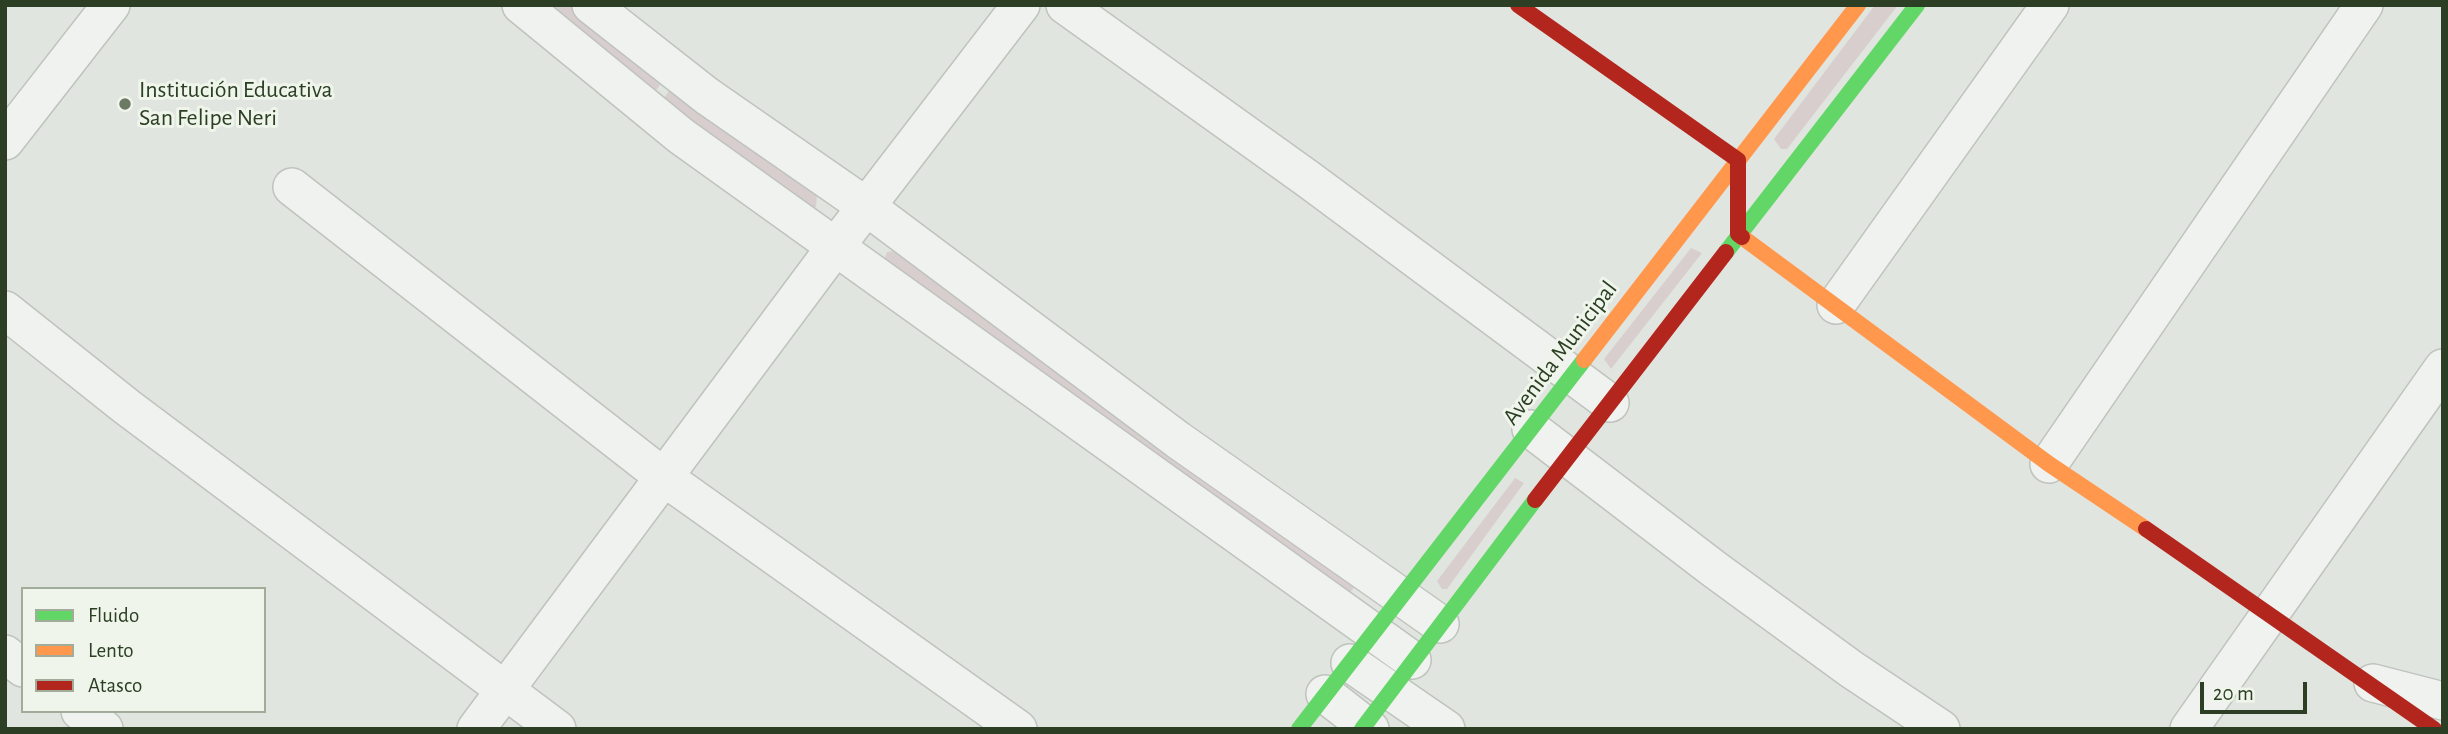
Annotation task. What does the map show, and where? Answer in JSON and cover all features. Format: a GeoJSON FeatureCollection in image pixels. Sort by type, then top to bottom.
{"type":"FeatureCollection","features":[{"type":"Feature","properties":{"kind":"street"},"geometry":{"type":"LineString","coordinates":[[5,141],[111,5]]}},
{"type":"Feature","properties":{"kind":"street"},"geometry":{"type":"LineString","coordinates":[[521,5],[681,136],[1412,660]]}},
{"type":"Feature","properties":{"kind":"street"},"geometry":{"type":"LineString","coordinates":[[591,5],[707,96],[867,206],[1178,440],[1440,624]]}},
{"type":"Feature","properties":{"kind":"street"},"geometry":{"type":"LineString","coordinates":[[476,729],[835,246],[1021,5]]}},
{"type":"Feature","properties":{"kind":"street"},"geometry":{"type":"LineString","coordinates":[[1065,5],[1573,373],[1610,403]]}},
{"type":"Feature","properties":{"kind":"street"},"geometry":{"type":"LineString","coordinates":[[1518,5],[1738,160],[1738,234]]}},
{"type":"Feature","properties":{"kind":"street","name":"Avenida Municipal"},"geometry":{"type":"LineString","coordinates":[[1299,729],[1858,5]]}},
{"type":"Feature","properties":{"kind":"street"},"geometry":{"type":"LineString","coordinates":[[1325,694],[1365,727],[1412,660],[1917,5]]}},
{"type":"Feature","properties":{"kind":"street"},"geometry":{"type":"LineString","coordinates":[[1836,305],[2050,5]]}},
{"type":"Feature","properties":{"kind":"street"},"geometry":{"type":"LineString","coordinates":[[2049,464],[2364,5]]}},
{"type":"Feature","properties":{"kind":"street"},"geometry":{"type":"LineString","coordinates":[[292,187],[665,478],[1018,729]]}},
{"type":"Feature","properties":{"kind":"street"},"geometry":{"type":"LineString","coordinates":[[1738,234],[2049,464],[2269,612],[2434,729]]}},
{"type":"Feature","properties":{"kind":"street"},"geometry":{"type":"LineString","coordinates":[[5,310],[127,407],[557,729]]}},
{"type":"Feature","properties":{"kind":"street"},"geometry":{"type":"LineString","coordinates":[[2189,729],[2443,368]]}},
{"type":"Feature","properties":{"kind":"street"},"geometry":{"type":"LineString","coordinates":[[1531,429],[1714,569],[1941,729]]}},
{"type":"Feature","properties":{"kind":"street"},"geometry":{"type":"LineString","coordinates":[[5,654],[21,666]]}},
{"type":"Feature","properties":{"kind":"street"},"geometry":{"type":"LineString","coordinates":[[1350,663],[1446,729]]}},
{"type":"Feature","properties":{"kind":"street"},"geometry":{"type":"LineString","coordinates":[[2370,683],[2443,701]]}},
{"type":"Feature","properties":{"kind":"street"},"geometry":{"type":"LineString","coordinates":[[83,713],[104,729]]}},
{"type":"Feature","properties":{"kind":"shaded area"},"geometry":{"type":"Polygon","coordinates":[[[539,5],[569,5],[663,80],[652,97],[539,5]]]}},
{"type":"Feature","properties":{"kind":"shaded area"},"geometry":{"type":"Polygon","coordinates":[[[1875,5],[1898,5],[1787,149],[1781,149],[1774,139],[1875,5]]]}},
{"type":"Feature","properties":{"kind":"shaded area"},"geometry":{"type":"Polygon","coordinates":[[[672,87],[817,195],[816,207],[809,209],[660,103],[672,87]]]}},
{"type":"Feature","properties":{"kind":"shaded area"},"geometry":{"type":"Polygon","coordinates":[[[1691,248],[1702,253],[1611,369],[1604,359],[1691,248]]]}},
{"type":"Feature","properties":{"kind":"shaded area"},"geometry":{"type":"Polygon","coordinates":[[[887,252],[900,252],[1355,587],[1350,592],[1342,593],[883,263],[887,252]]]}},
{"type":"Feature","properties":{"kind":"shaded area"},"geometry":{"type":"Polygon","coordinates":[[[1515,478],[1524,483],[1447,589],[1442,589],[1437,581],[1515,478]]]}},
{"type":"Feature","properties":{"kind":"traffic: fast"},"geometry":{"type":"LineString","coordinates":[[1726,252],[1917,5]]}},
{"type":"Feature","properties":{"kind":"traffic: fast"},"geometry":{"type":"LineString","coordinates":[[1299,729],[1584,360]]}},
{"type":"Feature","properties":{"kind":"traffic: fast"},"geometry":{"type":"LineString","coordinates":[[1362,729],[1535,500]]}},
{"type":"Feature","properties":{"kind":"traffic: slow"},"geometry":{"type":"LineString","coordinates":[[1584,360],[1858,5]]}},
{"type":"Feature","properties":{"kind":"traffic: slow"},"geometry":{"type":"LineString","coordinates":[[1742,237],[2049,464],[2146,529]]}},
{"type":"Feature","properties":{"kind":"traffic: jam"},"geometry":{"type":"LineString","coordinates":[[1518,5],[1738,160],[1738,234],[1742,237]]}},
{"type":"Feature","properties":{"kind":"traffic: jam"},"geometry":{"type":"LineString","coordinates":[[1535,500],[1726,252]]}},
{"type":"Feature","properties":{"kind":"traffic: jam"},"geometry":{"type":"LineString","coordinates":[[2146,529],[2434,729]]}},
{"type":"Feature","properties":{"kind":"place","name":"Institución Educativa San Felipe Neri"},"geometry":{"type":"Point","coordinates":[125,104]}}]}
